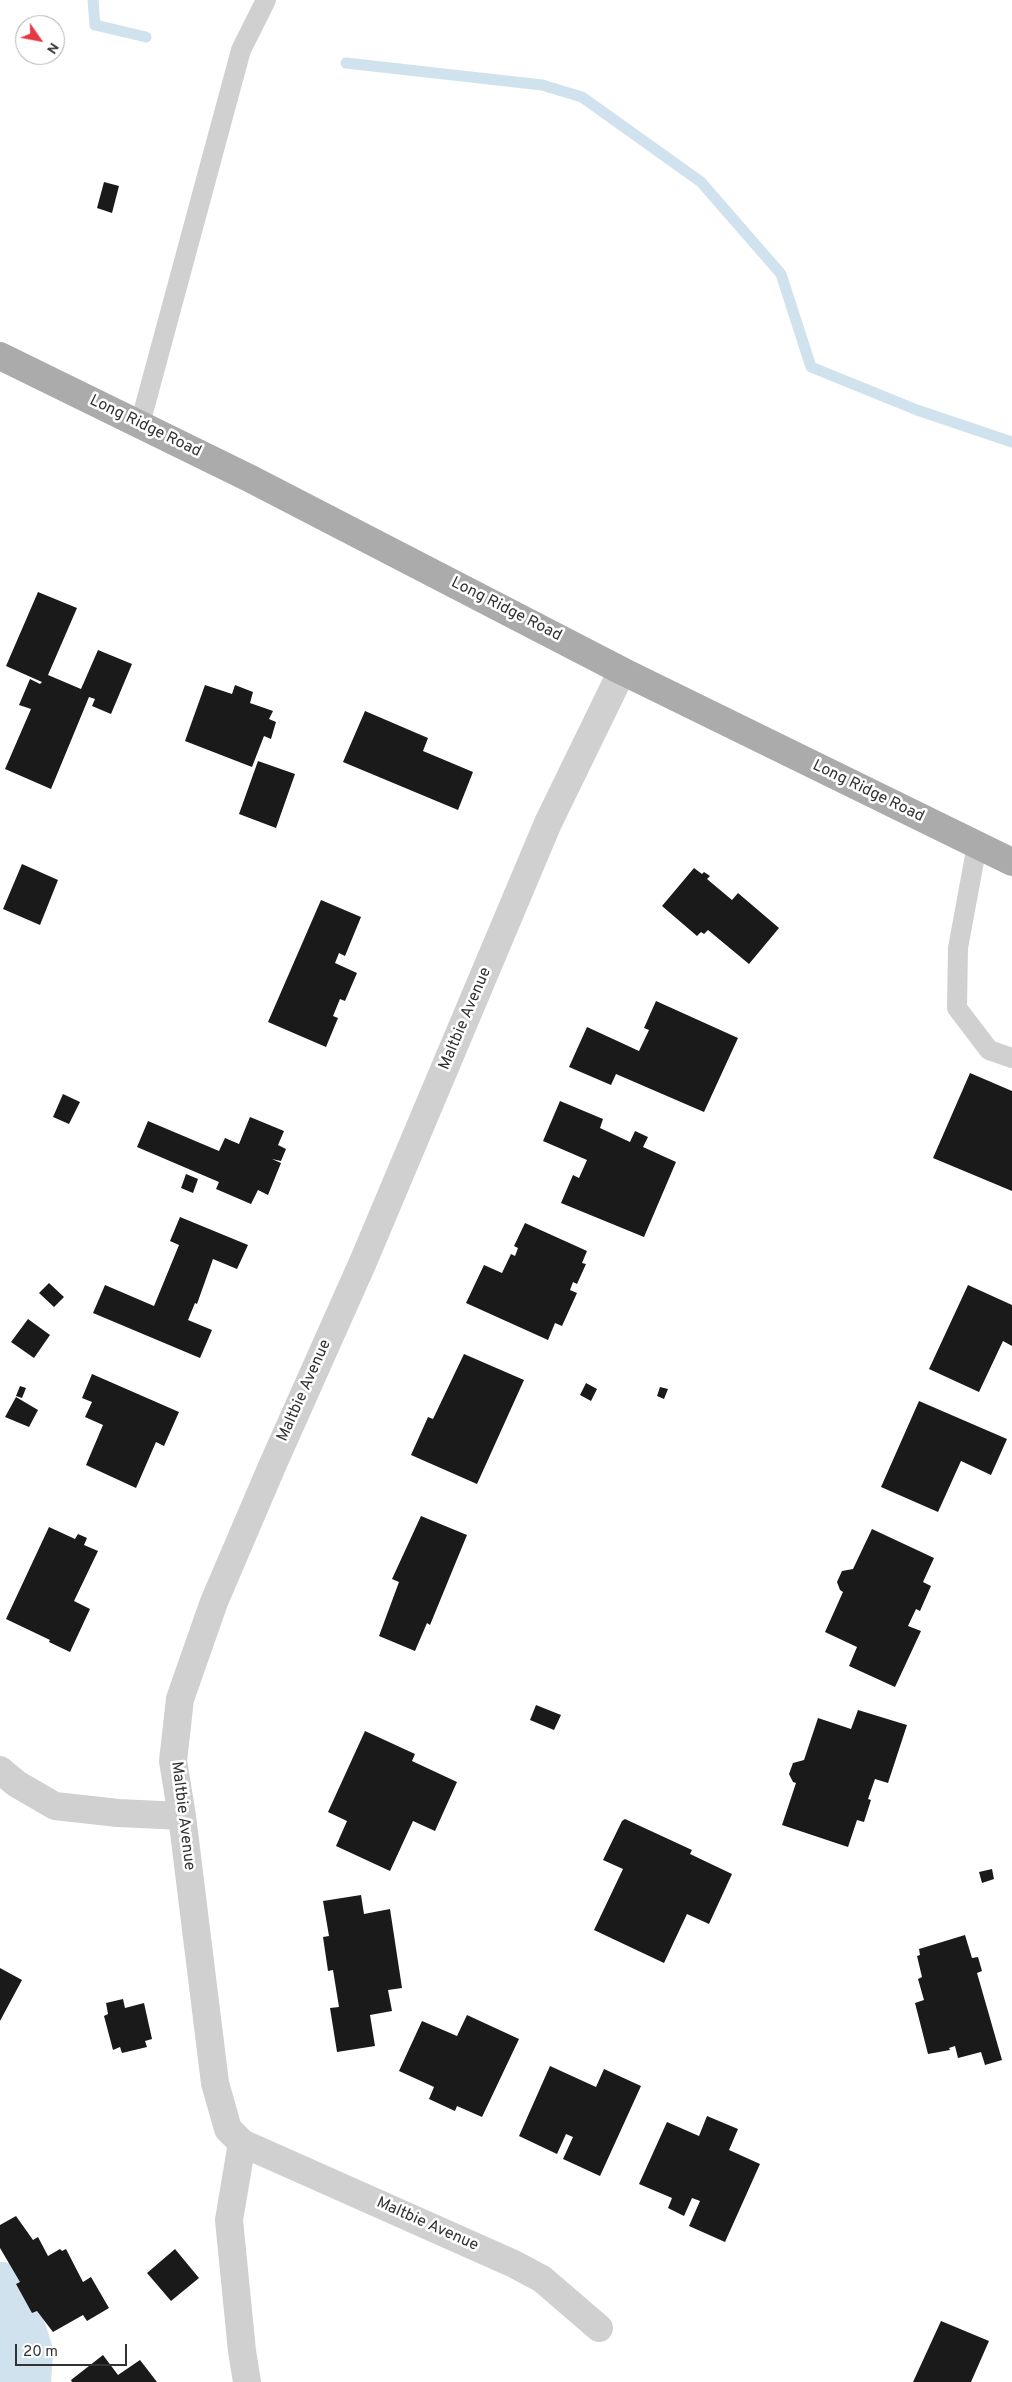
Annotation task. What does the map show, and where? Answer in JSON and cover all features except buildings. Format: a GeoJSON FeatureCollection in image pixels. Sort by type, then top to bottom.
{"type":"FeatureCollection","features":[{"type":"Feature","properties":{"kind":"main road","name":"Long Ridge Road"},"geometry":{"type":"LineString","coordinates":[[0,356],[251,479],[622,670],[1012,862]]}},
{"type":"Feature","properties":{"kind":"street","name":"Maltbie Avenue"},"geometry":{"type":"LineString","coordinates":[[599,2328],[542,2279],[514,2264],[242,2143],[228,2128],[215,2083],[182,1816],[173,1761],[180,1699],[214,1602],[363,1262],[548,823],[622,670]]}},
{"type":"Feature","properties":{"kind":"street"},"geometry":{"type":"LineString","coordinates":[[0,1770],[17,1784],[55,1806],[118,1813],[182,1816]]}},
{"type":"Feature","properties":{"kind":"street"},"geometry":{"type":"LineString","coordinates":[[242,2143],[229,2220],[242,2351],[247,2382]]}},
{"type":"Feature","properties":{"kind":"lane"},"geometry":{"type":"LineString","coordinates":[[140,424],[241,50],[266,0]]}},
{"type":"Feature","properties":{"kind":"lane"},"geometry":{"type":"LineString","coordinates":[[977,845],[958,948],[957,1008],[989,1050],[1012,1058]]}},
{"type":"Feature","properties":{"kind":"waterway"},"geometry":{"type":"LineString","coordinates":[[93,0],[95,25],[146,37]]}},
{"type":"Feature","properties":{"kind":"waterway"},"geometry":{"type":"LineString","coordinates":[[346,63],[542,85],[582,97],[701,182],[781,274],[811,367],[917,410],[1012,442]]}},
{"type":"Feature","properties":{"kind":"waterway"},"geometry":{"type":"LineString","coordinates":[[0,2296],[19,2353],[17,2382]]}}]}
